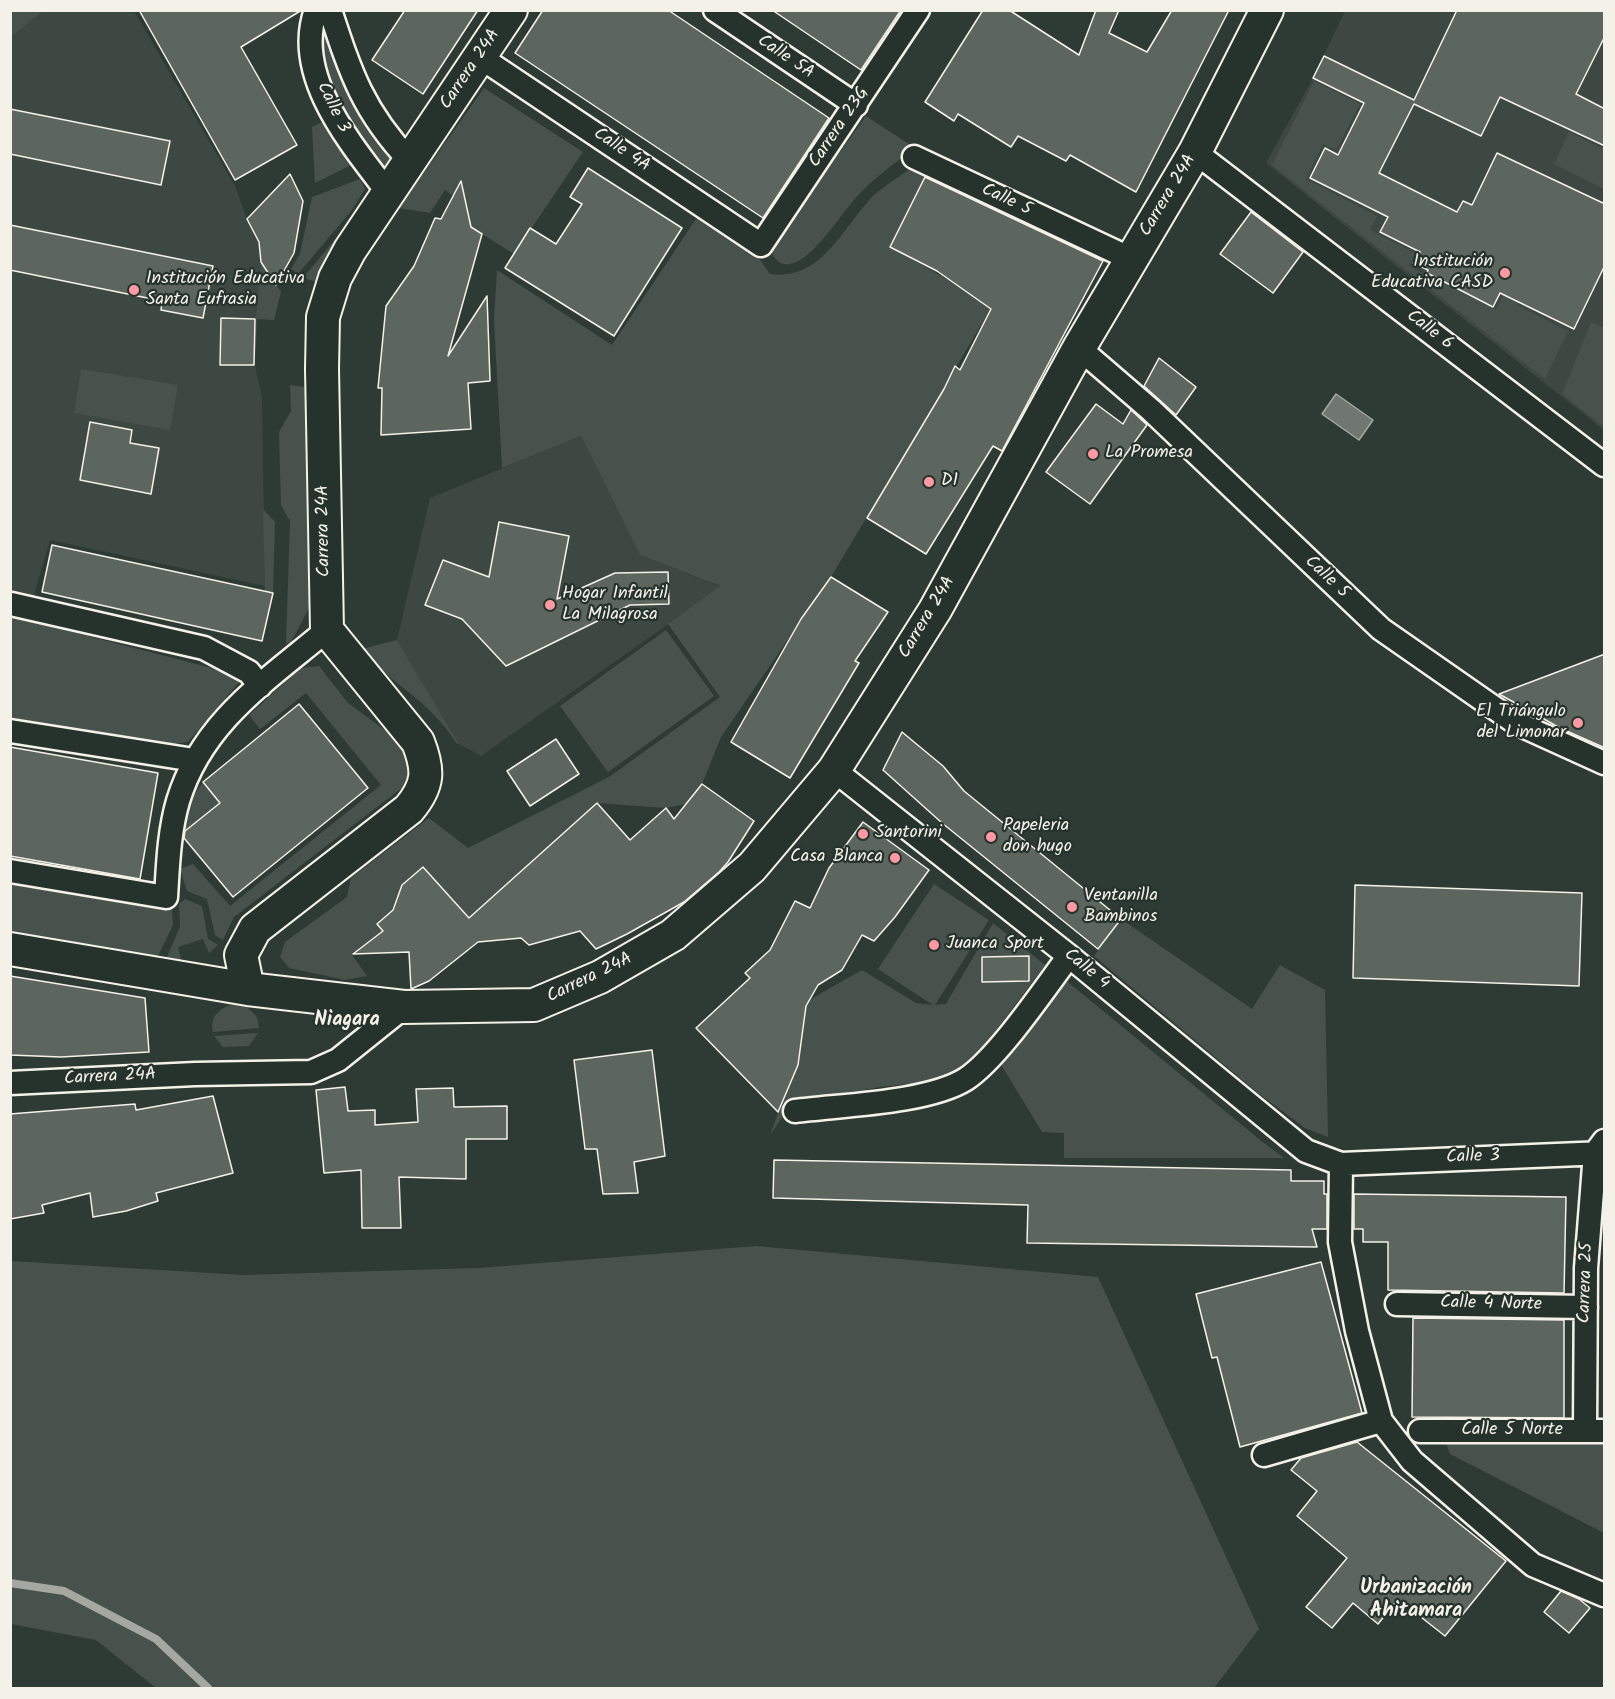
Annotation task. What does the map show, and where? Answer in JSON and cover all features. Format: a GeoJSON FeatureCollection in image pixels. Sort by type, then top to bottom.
{"type":"FeatureCollection","features":[{"type":"Feature","properties":{"kind":"street","name":"Calle 3"},"geometry":{"type":"LineString","coordinates":[[316,10],[311,22],[310,57],[319,82],[339,129],[389,194]]}},
{"type":"Feature","properties":{"kind":"street","name":"Calle 3"},"geometry":{"type":"LineString","coordinates":[[330,10],[365,105],[389,139],[410,161]]}},
{"type":"Feature","properties":{"kind":"street","name":"Carrera 24A"},"geometry":{"type":"LineString","coordinates":[[327,630],[323,317],[335,278],[350,250],[511,10]]}},
{"type":"Feature","properties":{"kind":"street","name":"Carrera 23G"},"geometry":{"type":"LineString","coordinates":[[761,245],[918,10]]}},
{"type":"Feature","properties":{"kind":"street","name":"Carrera 24A"},"geometry":{"type":"LineString","coordinates":[[10,949],[248,989],[404,1007],[534,1005],[600,977],[673,935],[752,867],[834,770],[934,610],[1079,348],[1196,152],[1267,10]]}},
{"type":"Feature","properties":{"kind":"street","name":"Calle 5A"},"geometry":{"type":"LineString","coordinates":[[720,12],[855,105]]}},
{"type":"Feature","properties":{"kind":"street","name":"Calle 4A"},"geometry":{"type":"LineString","coordinates":[[480,57],[761,245]]}},
{"type":"Feature","properties":{"kind":"street","name":"Calle 6"},"geometry":{"type":"LineString","coordinates":[[1196,152],[1605,465]]}},
{"type":"Feature","properties":{"kind":"street","name":"Calle 5"},"geometry":{"type":"LineString","coordinates":[[914,157],[1131,259]]}},
{"type":"Feature","properties":{"kind":"street","name":"Calle 5"},"geometry":{"type":"LineString","coordinates":[[1079,348],[1151,410],[1381,629],[1516,723],[1605,763]]}},
{"type":"Feature","properties":{"kind":"street"},"geometry":{"type":"LineString","coordinates":[[11,603],[204,648],[249,672],[260,686]]}},
{"type":"Feature","properties":{"kind":"street"},"geometry":{"type":"LineString","coordinates":[[10,871],[166,897],[172,829],[178,801],[194,760],[214,729],[260,686],[327,630],[418,742],[427,764],[422,793],[409,809],[255,929],[241,955],[248,989]]}},
{"type":"Feature","properties":{"kind":"street"},"geometry":{"type":"LineString","coordinates":[[10,730],[194,760]]}},
{"type":"Feature","properties":{"kind":"street","name":"Calle 4"},"geometry":{"type":"LineString","coordinates":[[834,770],[1069,956],[1306,1151],[1341,1164]]}},
{"type":"Feature","properties":{"kind":"street"},"geometry":{"type":"LineString","coordinates":[[795,1111],[934,1094],[966,1079],[993,1054],[1069,956]]}},
{"type":"Feature","properties":{"kind":"street","name":"Carrera 24A"},"geometry":{"type":"LineString","coordinates":[[10,1083],[195,1074],[311,1072],[338,1060],[404,1007]]}},
{"type":"Feature","properties":{"kind":"street","name":"Calle 3"},"geometry":{"type":"LineString","coordinates":[[1341,1164],[1601,1149]]}},
{"type":"Feature","properties":{"kind":"street","name":"Carrera 25"},"geometry":{"type":"LineString","coordinates":[[1595,1431],[1586,1307],[1595,1269],[1601,1149]]}},
{"type":"Feature","properties":{"kind":"street"},"geometry":{"type":"LineString","coordinates":[[1341,1164],[1340,1242],[1356,1331],[1381,1421],[1412,1461],[1533,1565],[1605,1595]]}},
{"type":"Feature","properties":{"kind":"street","name":"Calle 4 Norte"},"geometry":{"type":"LineString","coordinates":[[1397,1304],[1586,1307]]}},
{"type":"Feature","properties":{"kind":"street"},"geometry":{"type":"LineString","coordinates":[[1264,1455],[1381,1421]]}},
{"type":"Feature","properties":{"kind":"street","name":"Calle 5 Norte"},"geometry":{"type":"LineString","coordinates":[[1420,1431],[1595,1431]]}},
{"type":"Feature","properties":{"kind":"shaded area"},"geometry":{"type":"Polygon","coordinates":[[[11,10],[43,10],[43,11],[11,37],[11,10]]]}},
{"type":"Feature","properties":{"kind":"shaded area","name":"Institución Educativa Santa Eufrasia"},"geometry":{"type":"Polygon","coordinates":[[[43,11],[134,11],[235,186],[247,219],[259,242],[261,262],[255,365],[262,398],[265,586],[50,540],[33,598],[11,595],[10,37],[43,11]]]}},
{"type":"Feature","properties":{"kind":"shaded area"},"geometry":{"type":"Polygon","coordinates":[[[322,11],[394,157],[382,174],[347,124],[318,56],[322,11]]]}},
{"type":"Feature","properties":{"kind":"shaded area","name":"Institución Educativa CASD"},"geometry":{"type":"Polygon","coordinates":[[[1345,11],[1604,11],[1604,430],[1266,163],[1313,78],[1345,11]]]}},
{"type":"Feature","properties":{"kind":"shaded area"},"geometry":{"type":"Polygon","coordinates":[[[1314,81],[1360,104],[1336,150],[1323,144],[1306,179],[1377,216],[1370,230],[1415,253],[1409,266],[1496,310],[1540,220],[1555,227],[1517,305],[1568,331],[1545,379],[1272,165],[1314,81]]]}},
{"type":"Feature","properties":{"kind":"shaded area"},"geometry":{"type":"Polygon","coordinates":[[[484,88],[583,152],[514,254],[471,227],[466,205],[445,190],[430,213],[399,208],[484,88]]]}},
{"type":"Feature","properties":{"kind":"shaded area"},"geometry":{"type":"Polygon","coordinates":[[[866,116],[915,148],[861,192],[809,254],[790,264],[780,263],[770,249],[866,116]]]}},
{"type":"Feature","properties":{"kind":"shaded area"},"geometry":{"type":"Polygon","coordinates":[[[324,121],[353,164],[315,183],[312,127],[324,121]]]}},
{"type":"Feature","properties":{"kind":"shaded area"},"geometry":{"type":"Polygon","coordinates":[[[1569,132],[1604,149],[1604,189],[1554,164],[1569,132]]]}},
{"type":"Feature","properties":{"kind":"shaded area"},"geometry":{"type":"Polygon","coordinates":[[[911,168],[949,189],[890,247],[993,305],[831,577],[721,737],[702,784],[686,804],[666,808],[597,803],[469,918],[422,867],[402,885],[383,930],[352,955],[367,976],[345,980],[289,968],[280,957],[285,942],[347,897],[351,878],[429,818],[468,848],[609,777],[720,697],[668,624],[720,586],[640,555],[581,436],[502,468],[494,320],[497,270],[612,345],[698,216],[756,254],[770,274],[788,274],[804,269],[817,261],[829,250],[873,196],[911,168]]]}},
{"type":"Feature","properties":{"kind":"shaded area"},"geometry":{"type":"Polygon","coordinates":[[[360,179],[365,189],[352,210],[298,274],[291,269],[300,254],[312,197],[360,179]]]}},
{"type":"Feature","properties":{"kind":"shaded area"},"geometry":{"type":"Polygon","coordinates":[[[347,225],[317,282],[303,278],[347,225]]]}},
{"type":"Feature","properties":{"kind":"shaded area"},"geometry":{"type":"Polygon","coordinates":[[[261,262],[281,292],[274,320],[256,319],[261,262]]]}},
{"type":"Feature","properties":{"kind":"shaded area"},"geometry":{"type":"Polygon","coordinates":[[[1591,322],[1604,328],[1604,427],[1562,394],[1591,322]]]}},
{"type":"Feature","properties":{"kind":"shaded area"},"geometry":{"type":"Polygon","coordinates":[[[81,369],[178,385],[170,430],[74,413],[81,369]]]}},
{"type":"Feature","properties":{"kind":"shaded area"},"geometry":{"type":"Polygon","coordinates":[[[290,385],[306,387],[309,608],[291,642],[286,644],[290,521],[281,505],[279,432],[291,411],[290,385]]]}},
{"type":"Feature","properties":{"kind":"shaded area"},"geometry":{"type":"Polygon","coordinates":[[[1336,394],[1373,420],[1359,440],[1322,414],[1336,394]]]}},
{"type":"Feature","properties":{"kind":"shaded area","name":"Hogar Infantil La Milagrosa"},"geometry":{"type":"Polygon","coordinates":[[[581,436],[640,555],[721,587],[481,756],[459,744],[397,640],[430,498],[581,436]]]}},
{"type":"Feature","properties":{"kind":"shaded area"},"geometry":{"type":"Polygon","coordinates":[[[263,509],[275,522],[273,593],[265,592],[263,509]]]}},
{"type":"Feature","properties":{"kind":"shaded area"},"geometry":{"type":"Polygon","coordinates":[[[10,616],[235,674],[240,681],[188,742],[157,746],[11,722],[10,616]]]}},
{"type":"Feature","properties":{"kind":"shaded area"},"geometry":{"type":"Polygon","coordinates":[[[666,630],[714,696],[608,772],[560,706],[666,630]]]}},
{"type":"Feature","properties":{"kind":"shaded area"},"geometry":{"type":"Polygon","coordinates":[[[397,640],[459,744],[435,715],[362,649],[397,640]]]}},
{"type":"Feature","properties":{"kind":"shaded area"},"geometry":{"type":"Polygon","coordinates":[[[319,666],[348,703],[405,745],[416,769],[403,787],[234,917],[223,940],[215,935],[207,899],[187,891],[180,869],[193,864],[230,906],[381,785],[306,693],[260,729],[249,715],[301,668],[319,666]]]}},
{"type":"Feature","properties":{"kind":"shaded area"},"geometry":{"type":"Polygon","coordinates":[[[203,782],[220,803],[181,834],[188,803],[203,782]]]}},
{"type":"Feature","properties":{"kind":"shaded area"},"geometry":{"type":"Polygon","coordinates":[[[10,882],[172,908],[173,925],[157,958],[11,934],[10,882]]]}},
{"type":"Feature","properties":{"kind":"shaded area"},"geometry":{"type":"Polygon","coordinates":[[[934,884],[989,920],[935,1005],[946,1004],[993,923],[1045,965],[985,1045],[957,1070],[926,1082],[880,1087],[792,1103],[770,1135],[783,1099],[804,1003],[862,970],[916,1003],[933,1005],[878,969],[934,884]]]}},
{"type":"Feature","properties":{"kind":"shaded area"},"geometry":{"type":"Polygon","coordinates":[[[185,899],[202,906],[208,939],[218,945],[209,953],[203,939],[178,947],[182,963],[166,959],[180,927],[179,904],[185,899]]]}},
{"type":"Feature","properties":{"kind":"shaded area"},"geometry":{"type":"Polygon","coordinates":[[[1121,919],[1252,1009],[1280,965],[1325,990],[1328,1137],[1305,1128],[1258,1093],[1094,956],[1121,919]]]}},
{"type":"Feature","properties":{"kind":"shaded area"},"geometry":{"type":"Polygon","coordinates":[[[1063,978],[1284,1158],[1064,1158],[1064,1133],[1042,1132],[1000,1063],[1063,978]]]}},
{"type":"Feature","properties":{"kind":"shaded area"},"geometry":{"type":"Polygon","coordinates":[[[238,1004],[253,1012],[259,1028],[213,1032],[213,1021],[218,1012],[238,1004]]]}},
{"type":"Feature","properties":{"kind":"shaded area"},"geometry":{"type":"Polygon","coordinates":[[[258,1033],[249,1046],[223,1047],[214,1036],[258,1033]]]}},
{"type":"Feature","properties":{"kind":"shaded area"},"geometry":{"type":"Polygon","coordinates":[[[756,1246],[1098,1277],[1259,1629],[1214,1688],[156,1688],[96,1640],[11,1624],[11,1261],[243,1275],[479,1268],[756,1246]]]}},
{"type":"Feature","properties":{"kind":"shaded area"},"geometry":{"type":"Polygon","coordinates":[[[1445,1440],[1604,1444],[1604,1533],[1450,1454],[1445,1440]]]}},
{"type":"Feature","properties":{"kind":"building"},"geometry":{"type":"Polygon","coordinates":[[[139,10],[302,10],[241,47],[297,145],[235,180],[139,10]]]}},
{"type":"Feature","properties":{"kind":"building"},"geometry":{"type":"Polygon","coordinates":[[[405,10],[478,10],[423,94],[372,60],[405,10]]]}},
{"type":"Feature","properties":{"kind":"building"},"geometry":{"type":"Polygon","coordinates":[[[543,10],[668,10],[829,118],[763,218],[515,53],[543,10]]]}},
{"type":"Feature","properties":{"kind":"building"},"geometry":{"type":"Polygon","coordinates":[[[772,10],[901,10],[861,70],[772,10]]]}},
{"type":"Feature","properties":{"kind":"building"},"geometry":{"type":"Polygon","coordinates":[[[983,10],[1009,10],[1079,55],[1096,10],[1119,10],[1109,33],[1147,52],[1172,10],[1229,10],[1136,192],[1070,155],[1066,161],[1018,136],[1011,147],[958,114],[954,121],[925,102],[983,10]]]}},
{"type":"Feature","properties":{"kind":"building"},"geometry":{"type":"Polygon","coordinates":[[[1457,10],[1605,10],[1605,36],[1576,94],[1605,109],[1605,146],[1500,97],[1481,136],[1414,104],[1379,173],[1457,212],[1463,201],[1472,205],[1497,153],[1605,204],[1605,265],[1574,329],[1500,293],[1493,307],[1427,273],[1428,270],[1413,263],[1420,252],[1380,232],[1388,217],[1310,178],[1325,148],[1338,155],[1364,103],[1313,78],[1324,56],[1414,100],[1457,10]]]}},
{"type":"Feature","properties":{"kind":"building"},"geometry":{"type":"Polygon","coordinates":[[[10,109],[170,141],[161,185],[10,154],[10,109]]]}},
{"type":"Feature","properties":{"kind":"building"},"geometry":{"type":"Polygon","coordinates":[[[588,168],[682,228],[614,336],[505,268],[530,228],[556,244],[582,204],[570,197],[588,168]]]}},
{"type":"Feature","properties":{"kind":"building"},"geometry":{"type":"Polygon","coordinates":[[[290,174],[303,201],[294,253],[276,285],[261,262],[259,242],[247,219],[290,174]]]}},
{"type":"Feature","properties":{"kind":"building"},"geometry":{"type":"Polygon","coordinates":[[[925,177],[1103,261],[1002,451],[993,446],[926,554],[867,518],[944,389],[955,366],[960,370],[991,309],[937,271],[890,247],[925,177]]]}},
{"type":"Feature","properties":{"kind":"building"},"geometry":{"type":"Polygon","coordinates":[[[461,181],[471,227],[482,234],[448,356],[487,296],[490,381],[468,383],[471,429],[381,435],[382,388],[378,388],[386,306],[414,266],[435,218],[441,219],[461,181]]]}},
{"type":"Feature","properties":{"kind":"building"},"geometry":{"type":"Polygon","coordinates":[[[1251,212],[1303,252],[1273,293],[1220,254],[1251,212]]]}},
{"type":"Feature","properties":{"kind":"building"},"geometry":{"type":"Polygon","coordinates":[[[10,225],[213,266],[203,318],[161,310],[162,301],[10,270],[10,225]]]}},
{"type":"Feature","properties":{"kind":"building"},"geometry":{"type":"Polygon","coordinates":[[[221,318],[255,319],[254,365],[220,365],[221,318]]]}},
{"type":"Feature","properties":{"kind":"building"},"geometry":{"type":"Polygon","coordinates":[[[1159,358],[1196,387],[1176,415],[1144,386],[1159,358]]]}},
{"type":"Feature","properties":{"kind":"building","name":"La Promesa"},"geometry":{"type":"Polygon","coordinates":[[[1096,404],[1123,424],[1131,410],[1147,425],[1090,504],[1046,472],[1096,404]]]}},
{"type":"Feature","properties":{"kind":"building"},"geometry":{"type":"Polygon","coordinates":[[[90,422],[132,430],[130,443],[159,448],[151,494],[80,480],[90,422]]]}},
{"type":"Feature","properties":{"kind":"building"},"geometry":{"type":"Polygon","coordinates":[[[499,522],[569,536],[557,599],[615,573],[668,572],[669,604],[630,605],[506,666],[462,619],[425,605],[443,560],[489,577],[499,522]]]}},
{"type":"Feature","properties":{"kind":"building"},"geometry":{"type":"Polygon","coordinates":[[[52,545],[273,593],[262,641],[42,592],[52,545]]]}},
{"type":"Feature","properties":{"kind":"building"},"geometry":{"type":"Polygon","coordinates":[[[831,577],[888,612],[855,661],[859,663],[790,778],[731,742],[801,619],[831,577]]]}},
{"type":"Feature","properties":{"kind":"building","name":"El Triángulo del Limonar"},"geometry":{"type":"Polygon","coordinates":[[[1605,654],[1605,748],[1560,728],[1499,694],[1605,654]]]}},
{"type":"Feature","properties":{"kind":"building"},"geometry":{"type":"Polygon","coordinates":[[[299,704],[368,788],[233,897],[184,838],[185,831],[220,803],[203,782],[299,704]]]}},
{"type":"Feature","properties":{"kind":"building"},"geometry":{"type":"Polygon","coordinates":[[[902,732],[943,766],[964,791],[1121,919],[1098,949],[942,823],[883,770],[902,732]]]}},
{"type":"Feature","properties":{"kind":"building"},"geometry":{"type":"Polygon","coordinates":[[[556,739],[579,774],[530,806],[507,771],[556,739]]]}},
{"type":"Feature","properties":{"kind":"building"},"geometry":{"type":"Polygon","coordinates":[[[10,747],[158,773],[140,879],[10,856],[10,747]]]}},
{"type":"Feature","properties":{"kind":"building"},"geometry":{"type":"Polygon","coordinates":[[[702,784],[754,821],[719,872],[684,902],[627,934],[596,949],[580,931],[529,945],[521,938],[478,942],[429,981],[411,989],[409,952],[353,954],[383,931],[377,924],[393,910],[402,885],[423,867],[469,918],[597,803],[630,840],[666,808],[674,819],[702,784]]]}},
{"type":"Feature","properties":{"kind":"building"},"geometry":{"type":"Polygon","coordinates":[[[863,822],[929,870],[895,917],[874,941],[862,935],[842,970],[818,985],[806,1006],[798,1065],[778,1112],[696,1028],[750,978],[745,973],[770,950],[795,901],[810,908],[829,868],[863,822]]]}},
{"type":"Feature","properties":{"kind":"building"},"geometry":{"type":"Polygon","coordinates":[[[1355,885],[1582,893],[1579,986],[1353,978],[1355,885]]]}},
{"type":"Feature","properties":{"kind":"building"},"geometry":{"type":"Polygon","coordinates":[[[1029,956],[1029,981],[982,982],[982,957],[1029,956]]]}},
{"type":"Feature","properties":{"kind":"building"},"geometry":{"type":"Polygon","coordinates":[[[10,976],[145,998],[149,1052],[61,1057],[10,1055],[10,976]]]}},
{"type":"Feature","properties":{"kind":"building"},"geometry":{"type":"Polygon","coordinates":[[[652,1050],[665,1156],[634,1162],[638,1193],[603,1194],[597,1149],[585,1149],[574,1060],[652,1050]]]}},
{"type":"Feature","properties":{"kind":"building"},"geometry":{"type":"Polygon","coordinates":[[[345,1087],[348,1111],[375,1110],[375,1125],[418,1122],[416,1089],[453,1088],[454,1107],[507,1106],[507,1139],[466,1139],[466,1179],[399,1177],[401,1228],[362,1228],[361,1170],[324,1173],[316,1090],[345,1087]]]}},
{"type":"Feature","properties":{"kind":"building"},"geometry":{"type":"Polygon","coordinates":[[[213,1096],[233,1173],[156,1193],[158,1201],[126,1211],[93,1217],[90,1193],[42,1205],[44,1213],[10,1219],[10,1114],[135,1104],[136,1110],[213,1096]]]}},
{"type":"Feature","properties":{"kind":"building"},"geometry":{"type":"Polygon","coordinates":[[[774,1160],[1291,1170],[1291,1181],[1324,1181],[1324,1194],[1327,1194],[1327,1229],[1312,1229],[1317,1247],[1027,1243],[1028,1205],[773,1198],[774,1160]]]}},
{"type":"Feature","properties":{"kind":"building"},"geometry":{"type":"Polygon","coordinates":[[[1354,1194],[1566,1197],[1564,1293],[1388,1290],[1388,1242],[1363,1242],[1363,1229],[1354,1229],[1354,1194]]]}},
{"type":"Feature","properties":{"kind":"building"},"geometry":{"type":"Polygon","coordinates":[[[1321,1262],[1362,1413],[1240,1447],[1217,1357],[1212,1358],[1196,1294],[1321,1262]]]}},
{"type":"Feature","properties":{"kind":"building"},"geometry":{"type":"Polygon","coordinates":[[[1413,1318],[1564,1320],[1564,1418],[1412,1417],[1413,1318]]]}},
{"type":"Feature","properties":{"kind":"building"},"geometry":{"type":"Polygon","coordinates":[[[1357,1442],[1506,1561],[1445,1636],[1398,1599],[1378,1624],[1353,1603],[1332,1628],[1306,1607],[1347,1558],[1297,1516],[1317,1491],[1291,1470],[1301,1458],[1357,1442]]]}},
{"type":"Feature","properties":{"kind":"building"},"geometry":{"type":"Polygon","coordinates":[[[1561,1591],[1579,1599],[1590,1608],[1569,1633],[1544,1612],[1561,1591]]]}},
{"type":"Feature","properties":{"kind":"waterway"},"geometry":{"type":"LineString","coordinates":[[10,1583],[64,1591],[156,1639],[208,1688]]}},
{"type":"Feature","properties":{"kind":"place","name":"Institución Educativa CASD"},"geometry":{"type":"Point","coordinates":[1505,273]}},
{"type":"Feature","properties":{"kind":"place","name":"Institución Educativa Santa Eufrasia"},"geometry":{"type":"Point","coordinates":[134,290]}},
{"type":"Feature","properties":{"kind":"place","name":"La Promesa"},"geometry":{"type":"Point","coordinates":[1093,454]}},
{"type":"Feature","properties":{"kind":"place","name":"D1"},"geometry":{"type":"Point","coordinates":[929,482]}},
{"type":"Feature","properties":{"kind":"place","name":"Hogar Infantil La Milagrosa"},"geometry":{"type":"Point","coordinates":[550,605]}},
{"type":"Feature","properties":{"kind":"place","name":"El Triángulo del Limonar"},"geometry":{"type":"Point","coordinates":[1578,723]}},
{"type":"Feature","properties":{"kind":"place","name":"Santorini"},"geometry":{"type":"Point","coordinates":[863,834]}},
{"type":"Feature","properties":{"kind":"place","name":"Papeleria don hugo"},"geometry":{"type":"Point","coordinates":[991,837]}},
{"type":"Feature","properties":{"kind":"place","name":"Casa Blanca"},"geometry":{"type":"Point","coordinates":[895,858]}},
{"type":"Feature","properties":{"kind":"place","name":"Ventanilla Bambinos"},"geometry":{"type":"Point","coordinates":[1072,907]}},
{"type":"Feature","properties":{"kind":"place","name":"Juanca Sport"},"geometry":{"type":"Point","coordinates":[934,945]}},
{"type":"Feature","properties":{"kind":"district","name":"Niagara"},"geometry":{"type":"Point","coordinates":[347,1022]}},
{"type":"Feature","properties":{"kind":"district","name":"Urbanización Ahitamara"},"geometry":{"type":"Point","coordinates":[1416,1602]}}]}
